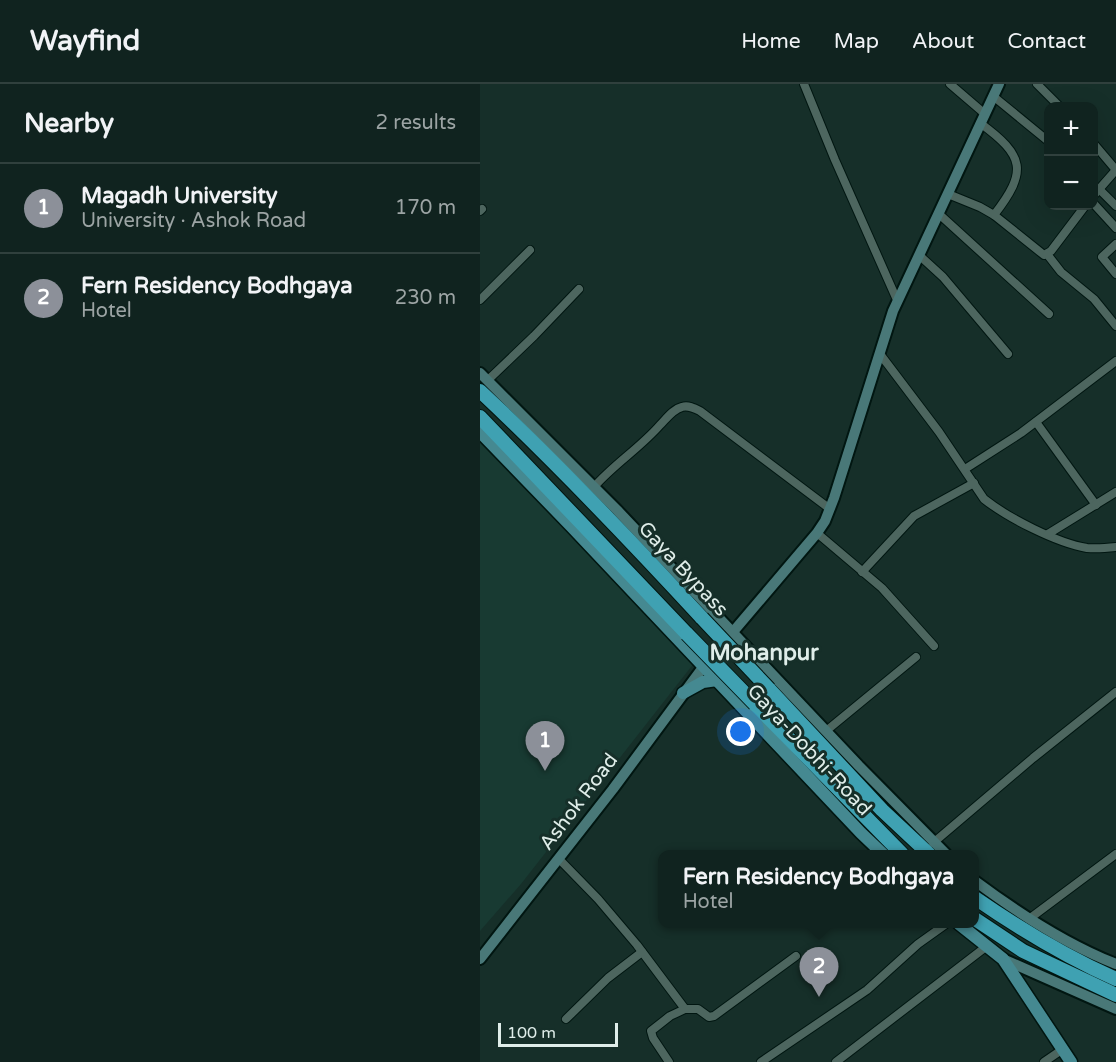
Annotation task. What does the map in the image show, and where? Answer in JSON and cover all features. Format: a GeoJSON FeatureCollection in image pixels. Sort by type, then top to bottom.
{"type":"FeatureCollection","features":[{"type":"Feature","properties":{"kind":"highway","name":"Gaya Bypass"},"geometry":{"type":"LineString","coordinates":[[483,381],[560,468],[882,810],[931,849]]}},
{"type":"Feature","properties":{"kind":"highway"},"geometry":{"type":"LineString","coordinates":[[480,417],[897,850]]}},
{"type":"Feature","properties":{"kind":"highway"},"geometry":{"type":"LineString","coordinates":[[979,901],[1018,927],[1086,966],[1116,979]]}},
{"type":"Feature","properties":{"kind":"highway"},"geometry":{"type":"LineString","coordinates":[[979,923],[1023,951],[1116,994]]}},
{"type":"Feature","properties":{"kind":"main road","name":"Gaya-Dobhi-Road"},"geometry":{"type":"LineString","coordinates":[[480,432],[878,850]]}},
{"type":"Feature","properties":{"kind":"main road"},"geometry":{"type":"LineString","coordinates":[[683,693],[703,682],[717,680]]}},
{"type":"Feature","properties":{"kind":"main road"},"geometry":{"type":"LineString","coordinates":[[964,928],[1003,959],[1071,1062]]}},
{"type":"Feature","properties":{"kind":"street"},"geometry":{"type":"LineString","coordinates":[[804,84],[897,300]]}},
{"type":"Feature","properties":{"kind":"street"},"geometry":{"type":"LineString","coordinates":[[950,84],[1008,146],[1016,159],[1018,170],[1016,181],[994,215]]}},
{"type":"Feature","properties":{"kind":"street","name":"Ashok Road"},"geometry":{"type":"LineString","coordinates":[[480,959],[613,789],[683,693],[817,533],[830,509],[897,300],[999,84]]}},
{"type":"Feature","properties":{"kind":"street"},"geometry":{"type":"LineString","coordinates":[[1037,84],[1055,102]]}},
{"type":"Feature","properties":{"kind":"street"},"geometry":{"type":"LineString","coordinates":[[993,96],[1044,138]]}},
{"type":"Feature","properties":{"kind":"street"},"geometry":{"type":"LineString","coordinates":[[1098,149],[1116,170],[1098,190]]}},
{"type":"Feature","properties":{"kind":"street"},"geometry":{"type":"LineString","coordinates":[[1098,193],[1116,206]]}},
{"type":"Feature","properties":{"kind":"street"},"geometry":{"type":"LineString","coordinates":[[948,194],[994,215],[1040,254],[1047,254]]}},
{"type":"Feature","properties":{"kind":"street"},"geometry":{"type":"LineString","coordinates":[[1098,208],[1116,228]]}},
{"type":"Feature","properties":{"kind":"street"},"geometry":{"type":"LineString","coordinates":[[1047,254],[1082,210]]}},
{"type":"Feature","properties":{"kind":"street"},"geometry":{"type":"LineString","coordinates":[[939,214],[1049,314]]}},
{"type":"Feature","properties":{"kind":"street"},"geometry":{"type":"LineString","coordinates":[[1116,244],[1102,257],[1116,274]]}},
{"type":"Feature","properties":{"kind":"street"},"geometry":{"type":"LineString","coordinates":[[480,300],[530,250]]}},
{"type":"Feature","properties":{"kind":"street"},"geometry":{"type":"LineString","coordinates":[[1047,254],[1061,272],[1094,299],[1116,326]]}},
{"type":"Feature","properties":{"kind":"street"},"geometry":{"type":"LineString","coordinates":[[919,255],[943,277],[1008,354]]}},
{"type":"Feature","properties":{"kind":"street"},"geometry":{"type":"LineString","coordinates":[[579,289],[483,381],[594,487],[826,731],[931,849],[1032,758],[1116,692]]}},
{"type":"Feature","properties":{"kind":"street"},"geometry":{"type":"LineString","coordinates":[[880,354],[965,469],[984,499],[1019,522],[1079,546],[1116,547]]}},
{"type":"Feature","properties":{"kind":"street"},"geometry":{"type":"LineString","coordinates":[[965,469],[1036,422],[1116,361]]}},
{"type":"Feature","properties":{"kind":"street"},"geometry":{"type":"LineString","coordinates":[[594,487],[606,473],[642,444],[673,412],[680,407],[687,406],[700,411],[830,509]]}},
{"type":"Feature","properties":{"kind":"street"},"geometry":{"type":"LineString","coordinates":[[1036,422],[1096,505]]}},
{"type":"Feature","properties":{"kind":"street"},"geometry":{"type":"LineString","coordinates":[[862,572],[914,516],[974,483]]}},
{"type":"Feature","properties":{"kind":"street"},"geometry":{"type":"LineString","coordinates":[[1048,534],[1116,492]]}},
{"type":"Feature","properties":{"kind":"street"},"geometry":{"type":"LineString","coordinates":[[817,533],[882,588],[934,646]]}},
{"type":"Feature","properties":{"kind":"street"},"geometry":{"type":"LineString","coordinates":[[826,731],[916,657]]}},
{"type":"Feature","properties":{"kind":"street"},"geometry":{"type":"LineString","coordinates":[[1029,919],[1116,854]]}},
{"type":"Feature","properties":{"kind":"street"},"geometry":{"type":"LineString","coordinates":[[559,859],[642,952],[685,1009]]}},
{"type":"Feature","properties":{"kind":"street"},"geometry":{"type":"LineString","coordinates":[[979,884],[1029,919],[1116,964]]}},
{"type":"Feature","properties":{"kind":"street"},"geometry":{"type":"LineString","coordinates":[[761,1062],[867,990],[918,944],[940,928]]}},
{"type":"Feature","properties":{"kind":"street"},"geometry":{"type":"LineString","coordinates":[[836,1062],[987,946]]}},
{"type":"Feature","properties":{"kind":"street"},"geometry":{"type":"LineString","coordinates":[[566,1019],[608,978],[642,952]]}},
{"type":"Feature","properties":{"kind":"street"},"geometry":{"type":"LineString","coordinates":[[669,1062],[651,1031],[670,1016],[685,1009],[699,1009],[712,1017],[796,956]]}},
{"type":"Feature","properties":{"kind":"street"},"geometry":{"type":"LineString","coordinates":[[1003,959],[1116,1009]]}},
{"type":"Feature","properties":{"kind":"street"},"geometry":{"type":"LineString","coordinates":[[1044,1062],[1063,1049]]}},
{"type":"Feature","properties":{"kind":"shaded area"},"geometry":{"type":"Polygon","coordinates":[[[480,436],[698,658],[521,884],[480,931],[480,436]]]}},
{"type":"Feature","properties":{"kind":"place","name":"Magadh University"},"geometry":{"type":"Point","coordinates":[545,771]}},
{"type":"Feature","properties":{"kind":"place","name":"Fern Residency Bodhgaya"},"geometry":{"type":"Point","coordinates":[819,997]}},
{"type":"Feature","properties":{"kind":"district","name":"Mohanpur"},"geometry":{"type":"Point","coordinates":[764,653]}}]}
